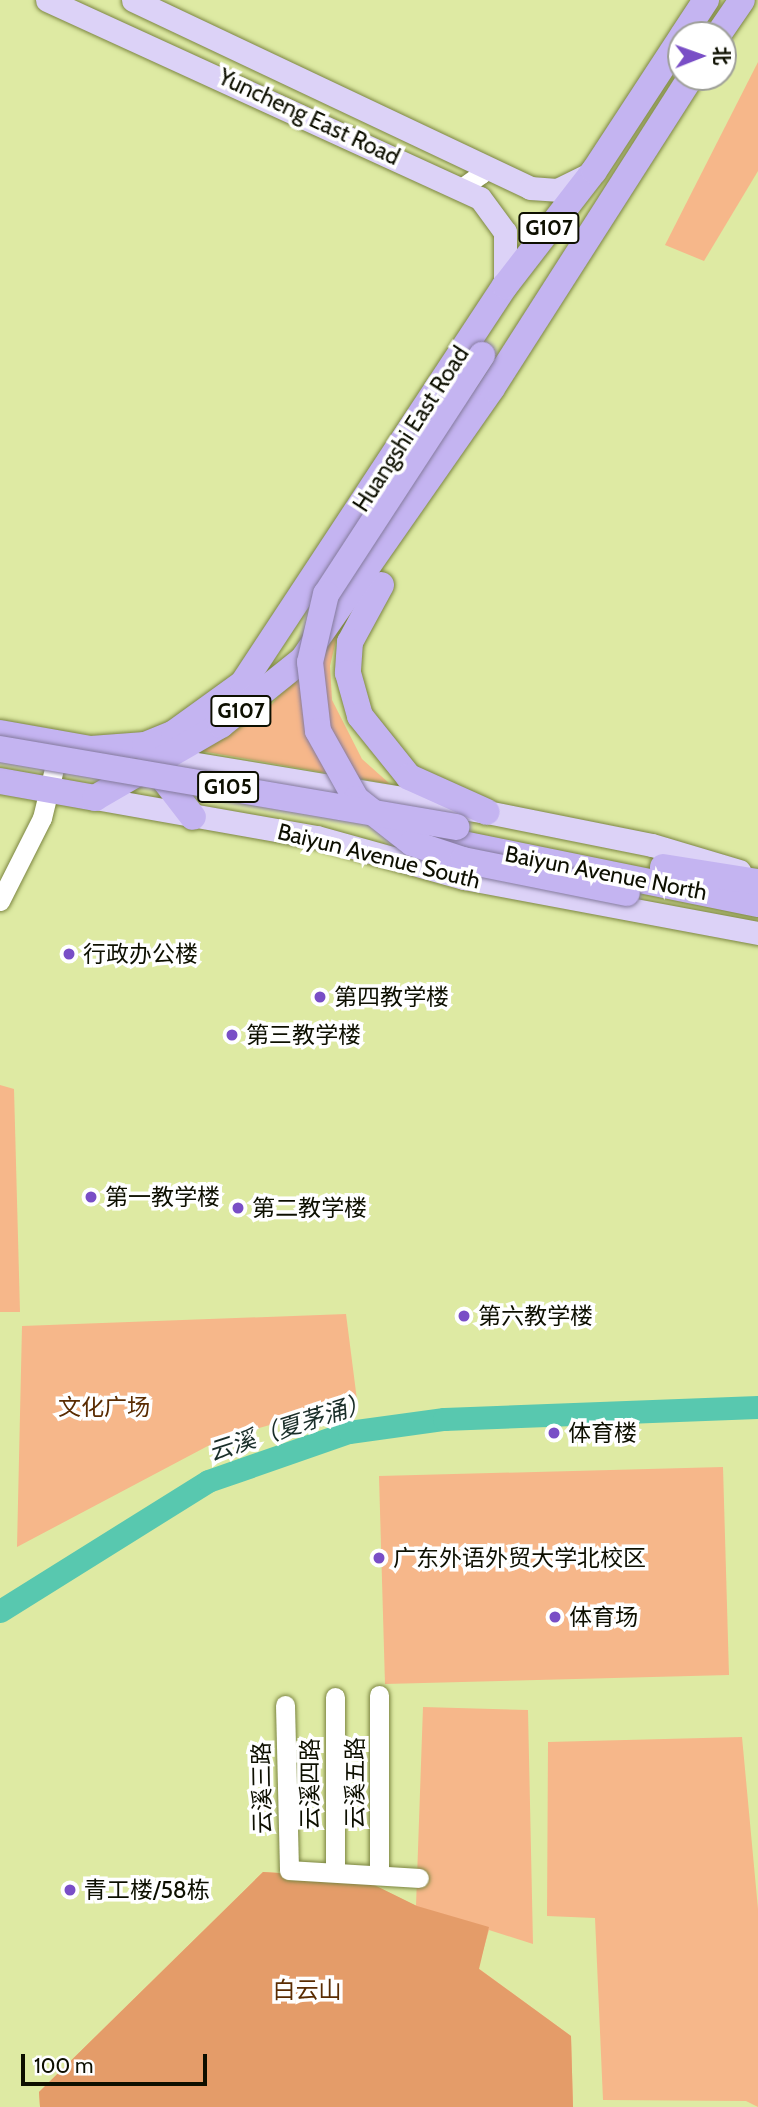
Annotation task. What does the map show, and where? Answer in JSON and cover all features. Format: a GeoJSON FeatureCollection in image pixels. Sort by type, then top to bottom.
{"type":"FeatureCollection","features":[{"type":"Feature","properties":{"kind":"highway","name":"Huangshi East Road"},"geometry":{"type":"LineString","coordinates":[[692,21],[706,0]]}},
{"type":"Feature","properties":{"kind":"highway"},"geometry":{"type":"LineString","coordinates":[[728,21],[742,0]]}},
{"type":"Feature","properties":{"kind":"highway","name":"Huangshi East Road"},"geometry":{"type":"LineString","coordinates":[[91,749],[133,747],[174,733],[243,683],[505,286],[594,171],[667,60]]}},
{"type":"Feature","properties":{"kind":"highway","name":"Huangshi East Road"},"geometry":{"type":"LineString","coordinates":[[95,798],[164,759],[288,673],[358,589],[492,388],[682,91]]}},
{"type":"Feature","properties":{"kind":"highway"},"geometry":{"type":"LineString","coordinates":[[594,171],[482,355],[326,594],[310,662],[318,731],[356,799],[412,843],[463,860],[758,920]]}},
{"type":"Feature","properties":{"kind":"highway"},"geometry":{"type":"LineString","coordinates":[[487,811],[423,786],[386,755],[354,702],[348,656],[359,621],[442,486],[492,388]]}},
{"type":"Feature","properties":{"kind":"highway"},"geometry":{"type":"LineString","coordinates":[[324,562],[326,588],[341,594],[358,589]]}},
{"type":"Feature","properties":{"kind":"highway","name":"G107"},"geometry":{"type":"LineString","coordinates":[[0,733],[91,749]]}},
{"type":"Feature","properties":{"kind":"highway"},"geometry":{"type":"LineString","coordinates":[[174,733],[164,759],[166,782],[193,817]]}},
{"type":"Feature","properties":{"kind":"highway","name":"Baiyun Avenue South"},"geometry":{"type":"LineString","coordinates":[[0,749],[455,835]]}},
{"type":"Feature","properties":{"kind":"highway","name":"Baiyun Avenue South"},"geometry":{"type":"LineString","coordinates":[[0,763],[455,835]]}},
{"type":"Feature","properties":{"kind":"highway","name":"Baiyun Avenue South"},"geometry":{"type":"LineString","coordinates":[[0,781],[95,798]]}},
{"type":"Feature","properties":{"kind":"highway","name":"Baiyun Avenue North"},"geometry":{"type":"LineString","coordinates":[[455,835],[758,880]]}},
{"type":"Feature","properties":{"kind":"highway","name":"Baiyun Avenue North"},"geometry":{"type":"LineString","coordinates":[[455,835],[758,904]]}},
{"type":"Feature","properties":{"kind":"main road","name":"Yuncheng East Road"},"geometry":{"type":"LineString","coordinates":[[47,0],[463,187],[499,218],[509,245],[505,286]]}},
{"type":"Feature","properties":{"kind":"main road","name":"Yuncheng East Road"},"geometry":{"type":"LineString","coordinates":[[133,0],[543,191],[594,171]]}},
{"type":"Feature","properties":{"kind":"main road"},"geometry":{"type":"LineString","coordinates":[[91,749],[195,763],[487,811],[652,845],[758,880]]}},
{"type":"Feature","properties":{"kind":"main road"},"geometry":{"type":"LineString","coordinates":[[193,817],[181,789],[195,763]]}},
{"type":"Feature","properties":{"kind":"main road","name":"Baiyun Avenue South"},"geometry":{"type":"LineString","coordinates":[[95,798],[343,843],[464,878],[758,933]]}},
{"type":"Feature","properties":{"kind":"street"},"geometry":{"type":"LineString","coordinates":[[463,187],[481,174],[474,161]]}},
{"type":"Feature","properties":{"kind":"street"},"geometry":{"type":"LineString","coordinates":[[0,901],[51,790],[60,743]]}},
{"type":"Feature","properties":{"kind":"street","name":"云溪五路"},"geometry":{"type":"LineString","coordinates":[[379,1695],[379,1871]]}},
{"type":"Feature","properties":{"kind":"street","name":"云溪四路"},"geometry":{"type":"LineString","coordinates":[[335,1697],[335,1870]]}},
{"type":"Feature","properties":{"kind":"street","name":"云溪三路"},"geometry":{"type":"LineString","coordinates":[[285,1705],[289,1870],[335,1870]]}},
{"type":"Feature","properties":{"kind":"street"},"geometry":{"type":"LineString","coordinates":[[335,1870],[379,1871],[419,1878]]}},
{"type":"Feature","properties":{"kind":"green space"},"geometry":{"type":"Polygon","coordinates":[[[758,62],[758,171],[704,261],[665,245],[758,62]]]}},
{"type":"Feature","properties":{"kind":"green space"},"geometry":{"type":"Polygon","coordinates":[[[340,623],[330,666],[332,700],[362,759],[390,784],[201,751],[272,704],[340,623]]]}},
{"type":"Feature","properties":{"kind":"green space"},"geometry":{"type":"Polygon","coordinates":[[[0,1085],[14,1089],[20,1312],[0,1312],[0,1085]]]}},
{"type":"Feature","properties":{"kind":"green space","name":"文化广场"},"geometry":{"type":"Polygon","coordinates":[[[346,1314],[357,1400],[221,1439],[17,1547],[22,1326],[346,1314]]]}},
{"type":"Feature","properties":{"kind":"green space","name":"体育场"},"geometry":{"type":"Polygon","coordinates":[[[723,1467],[729,1675],[385,1684],[379,1476],[723,1467]]]}},
{"type":"Feature","properties":{"kind":"green space","name":"白云山"},"geometry":{"type":"Polygon","coordinates":[[[423,1707],[528,1710],[533,1944],[489,1930],[478,1968],[571,2036],[573,2107],[40,2107],[39,2092],[263,1872],[360,1878],[416,1906],[423,1707]]]}},
{"type":"Feature","properties":{"kind":"green space"},"geometry":{"type":"Polygon","coordinates":[[[742,1737],[758,1909],[758,2107],[746,2101],[603,2100],[595,1918],[547,1916],[548,1742],[742,1737]]]}},
{"type":"Feature","properties":{"kind":"green space","name":"白云山"},"geometry":{"type":"Polygon","coordinates":[[[263,1872],[360,1878],[417,1906],[489,1927],[479,1969],[571,2036],[573,2107],[40,2107],[39,2092],[263,1872]]]}},
{"type":"Feature","properties":{"kind":"waterway","name":"云溪（夏茅涌）"},"geometry":{"type":"LineString","coordinates":[[0,1611],[208,1481],[349,1432],[444,1419],[758,1407]]}},
{"type":"Feature","properties":{"kind":"place","name":"行政办公楼"},"geometry":{"type":"Point","coordinates":[69,954]}},
{"type":"Feature","properties":{"kind":"place","name":"第四教学楼"},"geometry":{"type":"Point","coordinates":[320,997]}},
{"type":"Feature","properties":{"kind":"place","name":"第三教学楼"},"geometry":{"type":"Point","coordinates":[232,1035]}},
{"type":"Feature","properties":{"kind":"place","name":"第一教学楼"},"geometry":{"type":"Point","coordinates":[91,1197]}},
{"type":"Feature","properties":{"kind":"place","name":"第二教学楼"},"geometry":{"type":"Point","coordinates":[238,1208]}},
{"type":"Feature","properties":{"kind":"place","name":"第六教学楼"},"geometry":{"type":"Point","coordinates":[464,1316]}},
{"type":"Feature","properties":{"kind":"place","name":"体育楼"},"geometry":{"type":"Point","coordinates":[554,1433]}},
{"type":"Feature","properties":{"kind":"place","name":"广东外语外贸大学北校区"},"geometry":{"type":"Point","coordinates":[379,1558]}},
{"type":"Feature","properties":{"kind":"place","name":"体育场"},"geometry":{"type":"Point","coordinates":[555,1617]}},
{"type":"Feature","properties":{"kind":"place","name":"青工楼/58栋"},"geometry":{"type":"Point","coordinates":[70,1890]}}]}
